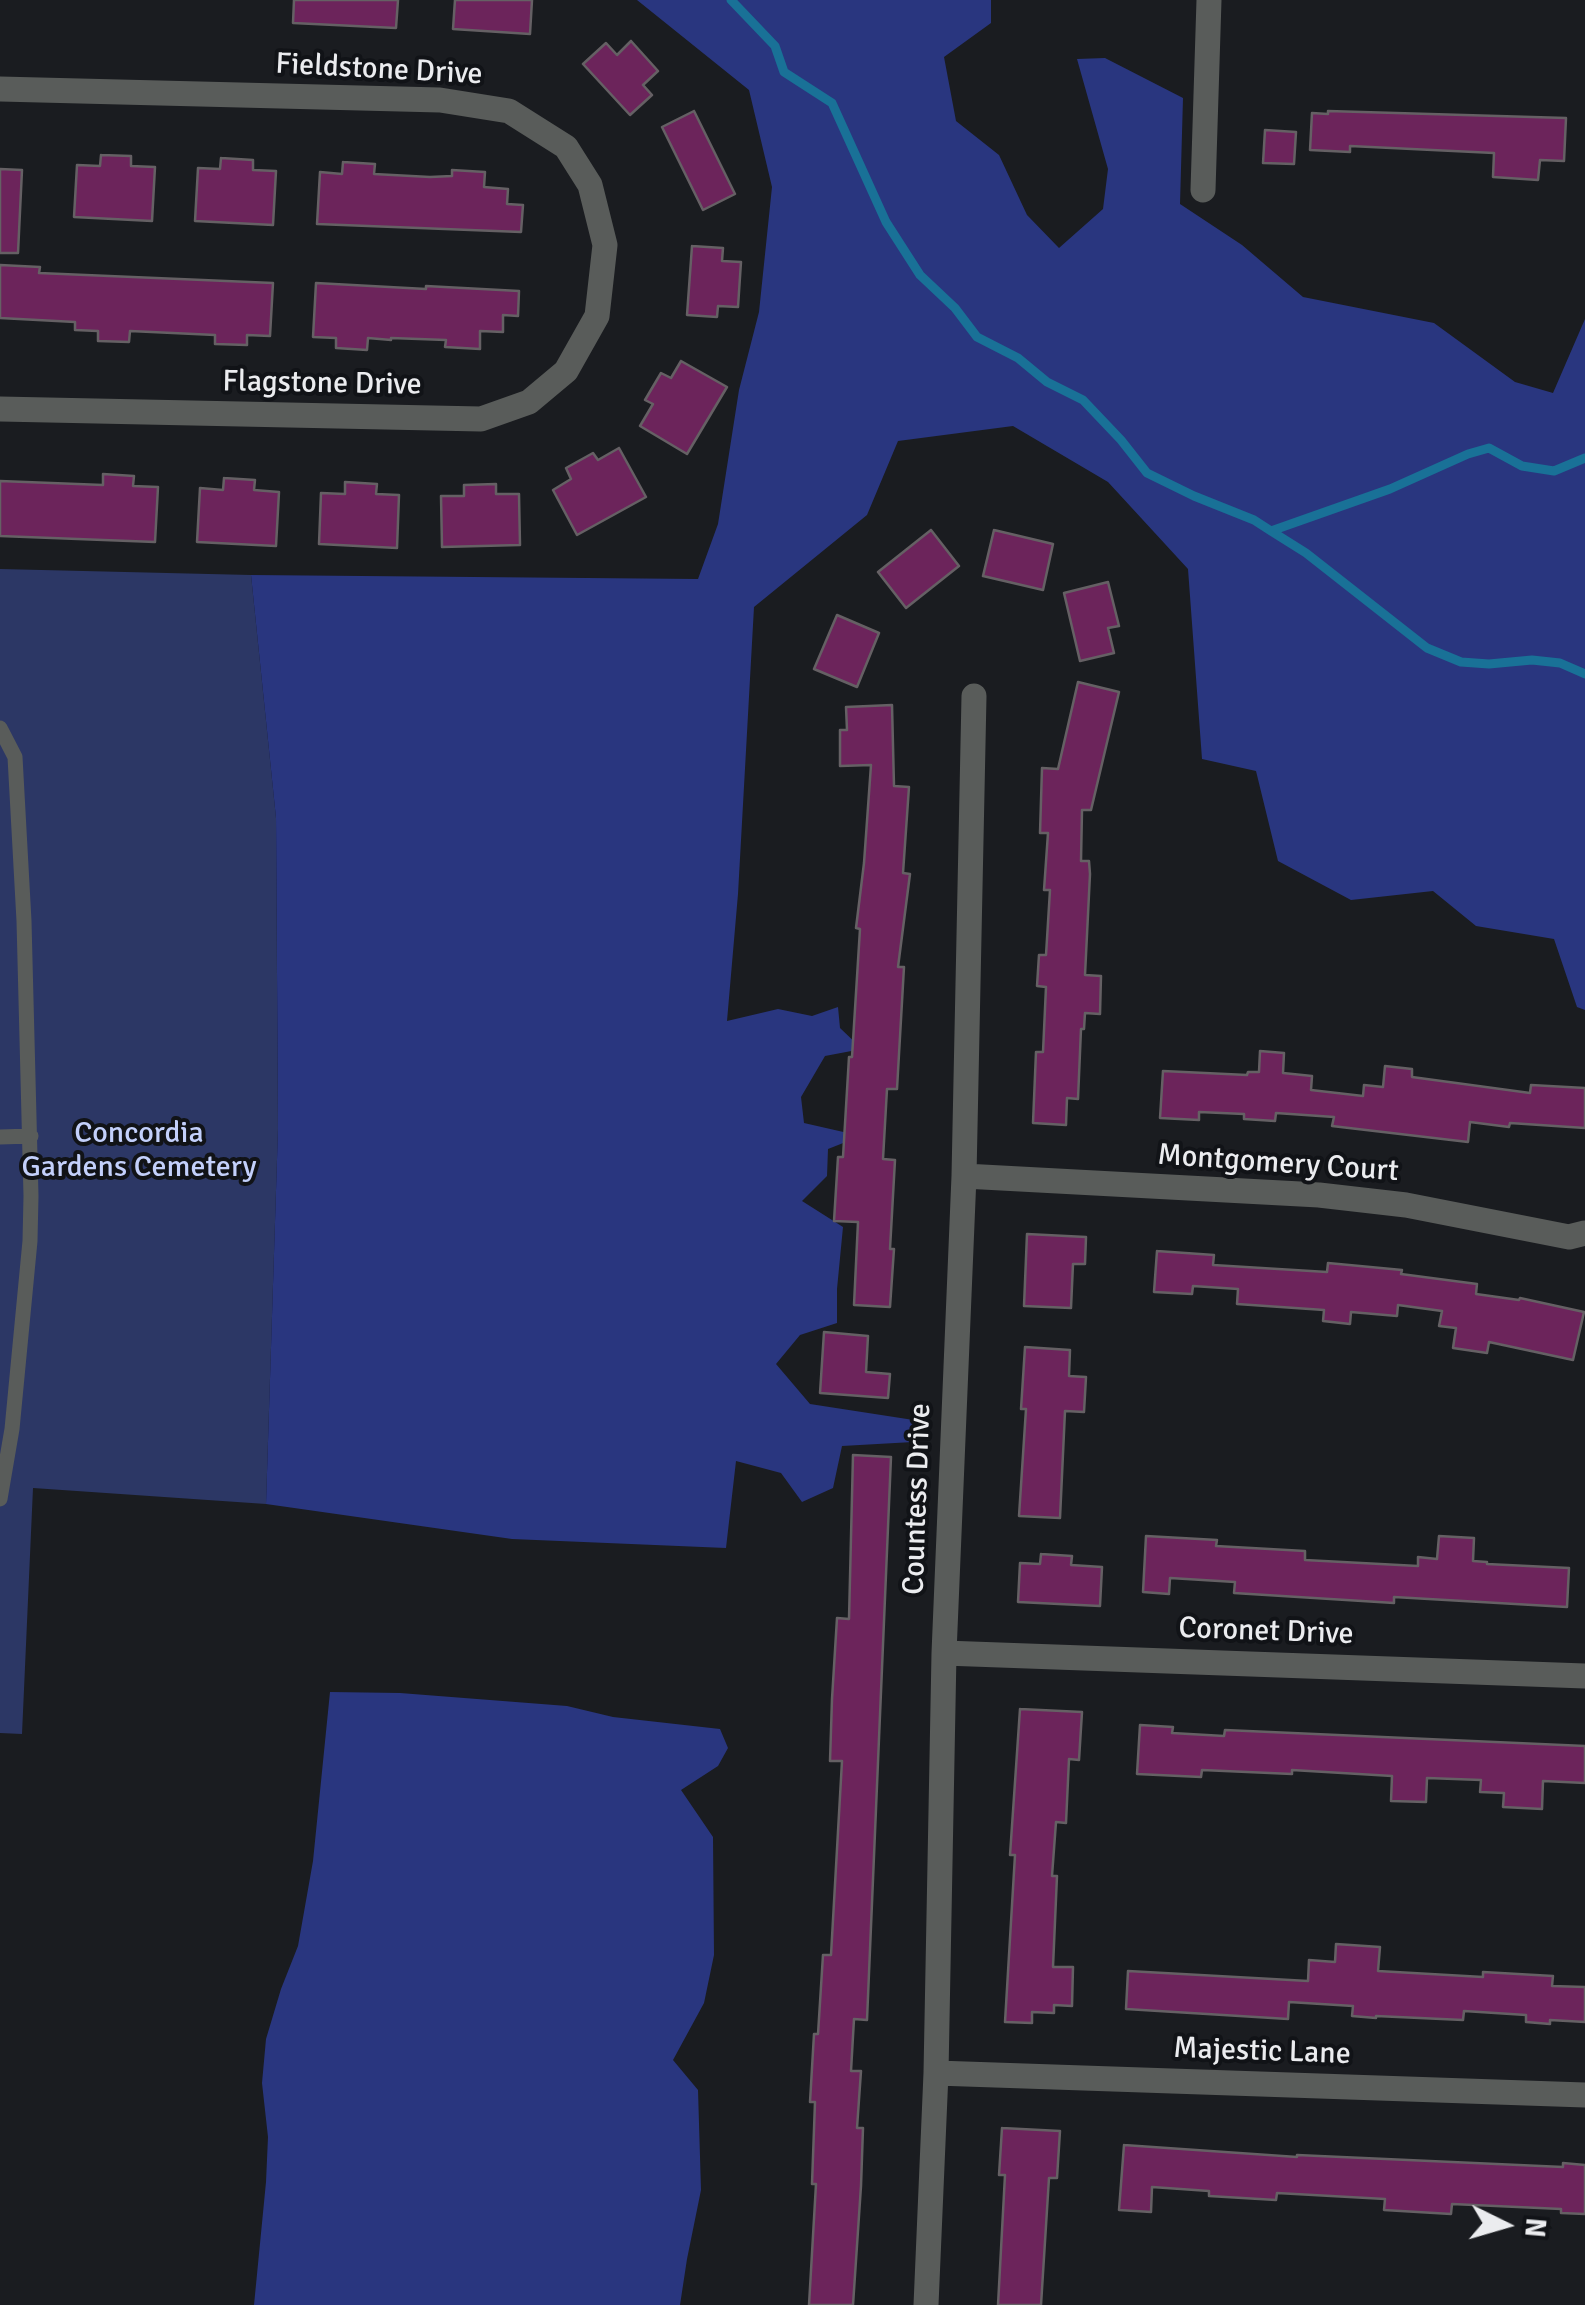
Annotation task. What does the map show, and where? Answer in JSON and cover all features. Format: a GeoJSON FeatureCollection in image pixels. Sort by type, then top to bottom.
{"type":"FeatureCollection","features":[{"type":"Feature","properties":{"kind":"street"},"geometry":{"type":"LineString","coordinates":[[1202,190],[1209,0]]}},
{"type":"Feature","properties":{"kind":"street","name":"Fieldstone Drive"},"geometry":{"type":"LineString","coordinates":[[0,89],[440,100],[509,111],[566,147],[590,185],[605,245],[597,316]]}},
{"type":"Feature","properties":{"kind":"street","name":"Flagstone Drive"},"geometry":{"type":"LineString","coordinates":[[0,409],[480,419],[529,402],[566,371],[597,316]]}},
{"type":"Feature","properties":{"kind":"street","name":"Countess Drive"},"geometry":{"type":"LineString","coordinates":[[926,2305],[936,2073],[944,1653],[964,1176],[974,696]]}},
{"type":"Feature","properties":{"kind":"street","name":"Montgomery Court"},"geometry":{"type":"LineString","coordinates":[[964,1176],[1319,1195],[1406,1205],[1569,1237],[1585,1233]]}},
{"type":"Feature","properties":{"kind":"street","name":"Coronet Drive"},"geometry":{"type":"LineString","coordinates":[[944,1653],[1585,1676]]}},
{"type":"Feature","properties":{"kind":"street","name":"Majestic Lane"},"geometry":{"type":"LineString","coordinates":[[936,2073],[1585,2095]]}},
{"type":"Feature","properties":{"kind":"lane"},"geometry":{"type":"LineString","coordinates":[[0,728],[15,757],[31,1136],[30,1241],[12,1428],[0,1499]]}},
{"type":"Feature","properties":{"kind":"lane"},"geometry":{"type":"LineString","coordinates":[[0,1137],[31,1136]]}},
{"type":"Feature","properties":{"kind":"green space","name":"Concordia Gardens Cemetery"},"geometry":{"type":"Polygon","coordinates":[[[0,569],[251,575],[276,818],[278,1128],[266,1504],[33,1488],[22,1734],[0,1733],[0,569]]]}},
{"type":"Feature","properties":{"kind":"shaded area"},"geometry":{"type":"Polygon","coordinates":[[[637,0],[991,0],[991,23],[944,57],[956,121],[999,155],[1027,215],[1059,248],[1103,209],[1108,169],[1077,59],[1105,58],[1183,98],[1180,204],[1242,245],[1303,297],[1434,323],[1515,382],[1553,393],[1585,319],[1585,1010],[1577,1007],[1554,939],[1476,926],[1433,891],[1351,900],[1278,861],[1256,771],[1202,759],[1188,569],[1108,482],[1013,426],[898,441],[867,515],[754,607],[727,1021],[778,1009],[812,1016],[838,1007],[840,1028],[862,1049],[825,1056],[801,1097],[804,1123],[861,1136],[828,1149],[827,1176],[802,1201],[843,1227],[837,1323],[800,1335],[776,1364],[810,1404],[920,1421],[913,1442],[842,1446],[833,1488],[802,1502],[781,1473],[736,1461],[726,1548],[512,1539],[266,1504],[278,1128],[276,818],[251,575],[698,579],[718,524],[739,390],[759,312],[772,187],[749,90],[637,0]]]}},
{"type":"Feature","properties":{"kind":"shaded area"},"geometry":{"type":"Polygon","coordinates":[[[330,1692],[400,1693],[567,1706],[613,1717],[720,1729],[728,1748],[718,1766],[681,1790],[713,1837],[714,1955],[704,2003],[673,2060],[698,2090],[701,2190],[680,2305],[254,2305],[266,2182],[268,2137],[262,2083],[266,2039],[298,1946],[313,1861],[330,1692]]]}},
{"type":"Feature","properties":{"kind":"building"},"geometry":{"type":"Polygon","coordinates":[[[294,0],[398,0],[396,28],[293,23],[294,0]]]}},
{"type":"Feature","properties":{"kind":"building"},"geometry":{"type":"Polygon","coordinates":[[[455,0],[532,0],[530,34],[453,29],[455,0]]]}},
{"type":"Feature","properties":{"kind":"building"},"geometry":{"type":"Polygon","coordinates":[[[631,41],[658,71],[643,85],[652,95],[630,115],[583,64],[606,43],[617,55],[631,41]]]}},
{"type":"Feature","properties":{"kind":"building"},"geometry":{"type":"Polygon","coordinates":[[[694,111],[735,194],[703,210],[662,127],[694,111]]]}},
{"type":"Feature","properties":{"kind":"building"},"geometry":{"type":"Polygon","coordinates":[[[1312,113],[1566,118],[1564,161],[1540,160],[1538,180],[1493,177],[1494,153],[1350,146],[1350,152],[1310,150],[1312,113]]]}},
{"type":"Feature","properties":{"kind":"building"},"geometry":{"type":"Polygon","coordinates":[[[1265,130],[1296,132],[1294,164],[1263,163],[1265,130]]]}},
{"type":"Feature","properties":{"kind":"building"},"geometry":{"type":"Polygon","coordinates":[[[101,155],[131,156],[131,166],[155,167],[152,221],[74,217],[77,165],[100,166],[101,155]]]}},
{"type":"Feature","properties":{"kind":"building"},"geometry":{"type":"Polygon","coordinates":[[[221,158],[253,160],[253,170],[276,171],[273,225],[195,221],[198,168],[220,169],[221,158]]]}},
{"type":"Feature","properties":{"kind":"building"},"geometry":{"type":"Polygon","coordinates":[[[343,162],[375,164],[374,174],[430,177],[452,176],[452,170],[485,172],[484,187],[508,189],[507,204],[523,205],[521,232],[317,224],[320,172],[342,174],[343,162]]]}},
{"type":"Feature","properties":{"kind":"building"},"geometry":{"type":"Polygon","coordinates":[[[0,169],[22,170],[18,253],[0,253],[0,169]]]}},
{"type":"Feature","properties":{"kind":"building"},"geometry":{"type":"Polygon","coordinates":[[[692,246],[723,248],[722,261],[741,262],[738,307],[718,306],[717,317],[687,315],[692,246]]]}},
{"type":"Feature","properties":{"kind":"building"},"geometry":{"type":"Polygon","coordinates":[[[0,265],[40,267],[39,273],[273,283],[270,336],[247,335],[247,345],[215,344],[215,335],[130,331],[129,342],[98,341],[98,331],[75,330],[75,322],[0,318],[0,265]]]}},
{"type":"Feature","properties":{"kind":"building"},"geometry":{"type":"Polygon","coordinates":[[[316,283],[519,291],[518,316],[503,315],[503,332],[480,331],[480,349],[445,347],[446,340],[391,338],[368,338],[367,350],[336,348],[336,338],[313,337],[316,283]]]}},
{"type":"Feature","properties":{"kind":"building"},"geometry":{"type":"Polygon","coordinates":[[[681,361],[727,387],[687,454],[640,426],[653,404],[645,400],[661,373],[671,378],[681,361]]]}},
{"type":"Feature","properties":{"kind":"building"},"geometry":{"type":"Polygon","coordinates":[[[619,448],[646,497],[577,535],[553,490],[571,479],[566,468],[593,453],[598,460],[619,448]]]}},
{"type":"Feature","properties":{"kind":"building"},"geometry":{"type":"Polygon","coordinates":[[[103,474],[134,476],[133,486],[158,487],[155,542],[0,536],[0,481],[103,485],[103,474]]]}},
{"type":"Feature","properties":{"kind":"building"},"geometry":{"type":"Polygon","coordinates":[[[224,478],[255,480],[254,490],[279,492],[276,546],[197,542],[200,488],[223,490],[224,478]]]}},
{"type":"Feature","properties":{"kind":"building"},"geometry":{"type":"Polygon","coordinates":[[[345,482],[377,484],[376,494],[399,495],[397,548],[319,544],[321,493],[345,494],[345,482]]]}},
{"type":"Feature","properties":{"kind":"building"},"geometry":{"type":"Polygon","coordinates":[[[496,484],[496,494],[519,494],[520,545],[442,547],[441,496],[464,496],[464,485],[496,484]]]}},
{"type":"Feature","properties":{"kind":"building"},"geometry":{"type":"Polygon","coordinates":[[[931,530],[959,566],[906,608],[878,572],[931,530]]]}},
{"type":"Feature","properties":{"kind":"building"},"geometry":{"type":"Polygon","coordinates":[[[994,530],[1053,544],[1043,590],[983,576],[994,530]]]}},
{"type":"Feature","properties":{"kind":"building"},"geometry":{"type":"Polygon","coordinates":[[[1108,582],[1119,626],[1108,628],[1114,653],[1080,661],[1064,593],[1108,582]]]}},
{"type":"Feature","properties":{"kind":"building"},"geometry":{"type":"Polygon","coordinates":[[[837,615],[879,633],[857,687],[814,669],[837,615]]]}},
{"type":"Feature","properties":{"kind":"building"},"geometry":{"type":"Polygon","coordinates":[[[1078,682],[1119,692],[1091,810],[1082,810],[1081,861],[1089,861],[1090,874],[1085,975],[1101,976],[1100,1014],[1085,1013],[1078,1099],[1067,1098],[1066,1125],[1033,1123],[1036,1052],[1043,1052],[1046,987],[1037,986],[1039,955],[1046,955],[1050,890],[1044,890],[1048,833],[1040,833],[1042,768],[1058,769],[1078,682]]]}},
{"type":"Feature","properties":{"kind":"building"},"geometry":{"type":"Polygon","coordinates":[[[892,705],[894,786],[909,787],[903,873],[910,874],[898,967],[904,967],[897,1089],[887,1089],[883,1159],[895,1160],[890,1307],[854,1305],[858,1222],[834,1221],[838,1157],[843,1157],[852,1057],[860,929],[856,928],[871,765],[840,766],[840,730],[847,730],[846,707],[892,705]]]}},
{"type":"Feature","properties":{"kind":"building"},"geometry":{"type":"Polygon","coordinates":[[[1260,1051],[1284,1053],[1283,1073],[1312,1076],[1311,1090],[1363,1096],[1364,1085],[1383,1087],[1385,1066],[1412,1069],[1412,1077],[1530,1093],[1531,1085],[1585,1088],[1585,1128],[1470,1122],[1468,1142],[1332,1126],[1334,1117],[1276,1113],[1275,1121],[1244,1119],[1244,1114],[1199,1112],[1199,1120],[1160,1118],[1163,1071],[1247,1075],[1259,1072],[1260,1051]]]}},
{"type":"Feature","properties":{"kind":"building"},"geometry":{"type":"Polygon","coordinates":[[[1027,1234],[1086,1237],[1085,1264],[1073,1264],[1071,1308],[1024,1306],[1027,1234]]]}},
{"type":"Feature","properties":{"kind":"building"},"geometry":{"type":"Polygon","coordinates":[[[1157,1251],[1214,1255],[1213,1265],[1327,1272],[1328,1263],[1402,1270],[1401,1274],[1477,1284],[1476,1294],[1520,1298],[1584,1312],[1573,1360],[1489,1342],[1487,1353],[1453,1348],[1456,1328],[1439,1326],[1442,1311],[1398,1305],[1397,1316],[1351,1312],[1350,1324],[1323,1321],[1324,1310],[1237,1304],[1238,1289],[1193,1286],[1192,1294],[1154,1292],[1157,1251]]]}},
{"type":"Feature","properties":{"kind":"building"},"geometry":{"type":"Polygon","coordinates":[[[824,1332],[868,1336],[866,1372],[890,1374],[888,1398],[820,1393],[824,1332]]]}},
{"type":"Feature","properties":{"kind":"building"},"geometry":{"type":"Polygon","coordinates":[[[1025,1347],[1070,1350],[1069,1376],[1086,1377],[1084,1412],[1065,1411],[1060,1518],[1019,1516],[1026,1409],[1021,1409],[1025,1347]]]}},
{"type":"Feature","properties":{"kind":"building"},"geometry":{"type":"Polygon","coordinates":[[[853,1455],[891,1457],[867,2020],[854,2019],[851,2071],[861,2071],[857,2128],[863,2128],[861,2186],[853,2305],[809,2305],[816,2184],[812,2184],[815,2102],[810,2102],[823,1955],[831,1955],[842,1761],[830,1761],[832,1699],[837,1618],[849,1619],[853,1455]]]}},
{"type":"Feature","properties":{"kind":"building"},"geometry":{"type":"Polygon","coordinates":[[[1146,1536],[1217,1540],[1216,1546],[1305,1551],[1305,1560],[1418,1566],[1418,1557],[1437,1559],[1439,1536],[1474,1538],[1473,1561],[1569,1568],[1567,1607],[1394,1597],[1394,1603],[1234,1593],[1235,1582],[1170,1578],[1169,1594],[1143,1592],[1146,1536]]]}},
{"type":"Feature","properties":{"kind":"building"},"geometry":{"type":"Polygon","coordinates":[[[1041,1554],[1072,1556],[1071,1565],[1102,1567],[1100,1606],[1018,1602],[1020,1563],[1040,1564],[1041,1554]]]}},
{"type":"Feature","properties":{"kind":"building"},"geometry":{"type":"Polygon","coordinates":[[[1020,1709],[1082,1712],[1079,1760],[1069,1759],[1066,1823],[1056,1822],[1052,1876],[1057,1876],[1053,1967],[1073,1967],[1072,2006],[1054,2005],[1054,2013],[1032,2012],[1032,2023],[1005,2022],[1020,1709]]]}},
{"type":"Feature","properties":{"kind":"building"},"geometry":{"type":"Polygon","coordinates":[[[1140,1725],[1173,1727],[1172,1733],[1224,1736],[1225,1730],[1585,1746],[1585,1783],[1543,1781],[1542,1809],[1503,1807],[1504,1793],[1480,1792],[1481,1780],[1427,1778],[1426,1802],[1391,1801],[1392,1776],[1292,1770],[1292,1774],[1202,1770],[1201,1777],[1137,1774],[1140,1725]]]}},
{"type":"Feature","properties":{"kind":"building"},"geometry":{"type":"Polygon","coordinates":[[[1336,1944],[1380,1947],[1378,1971],[1553,1976],[1552,1986],[1585,1987],[1585,2022],[1526,2022],[1526,2015],[1464,2011],[1463,2020],[1376,2018],[1352,2016],[1353,2006],[1289,2002],[1288,2019],[1126,2009],[1128,1971],[1308,1981],[1309,1960],[1335,1962],[1336,1944]]]}},
{"type":"Feature","properties":{"kind":"building"},"geometry":{"type":"Polygon","coordinates":[[[1002,2128],[1060,2131],[1057,2178],[1049,2178],[1041,2305],[998,2305],[1005,2175],[999,2175],[1002,2128]]]}},
{"type":"Feature","properties":{"kind":"building"},"geometry":{"type":"Polygon","coordinates":[[[1124,2145],[1297,2157],[1585,2165],[1585,2214],[1561,2213],[1561,2209],[1452,2204],[1451,2214],[1384,2210],[1385,2199],[1277,2193],[1276,2200],[1209,2196],[1209,2191],[1152,2187],[1151,2212],[1119,2210],[1124,2145]]]}},
{"type":"Feature","properties":{"kind":"waterway"},"geometry":{"type":"LineString","coordinates":[[731,0],[775,46],[784,72],[832,103],[886,222],[920,275],[955,308],[977,337],[1083,400],[1147,473],[1254,520],[1306,553],[1427,648],[1461,662],[1532,660],[1560,663],[1585,674]]}},
{"type":"Feature","properties":{"kind":"waterway"},"geometry":{"type":"LineString","coordinates":[[1271,531],[1390,489],[1489,448],[1522,466],[1554,471],[1585,458]]}}]}
